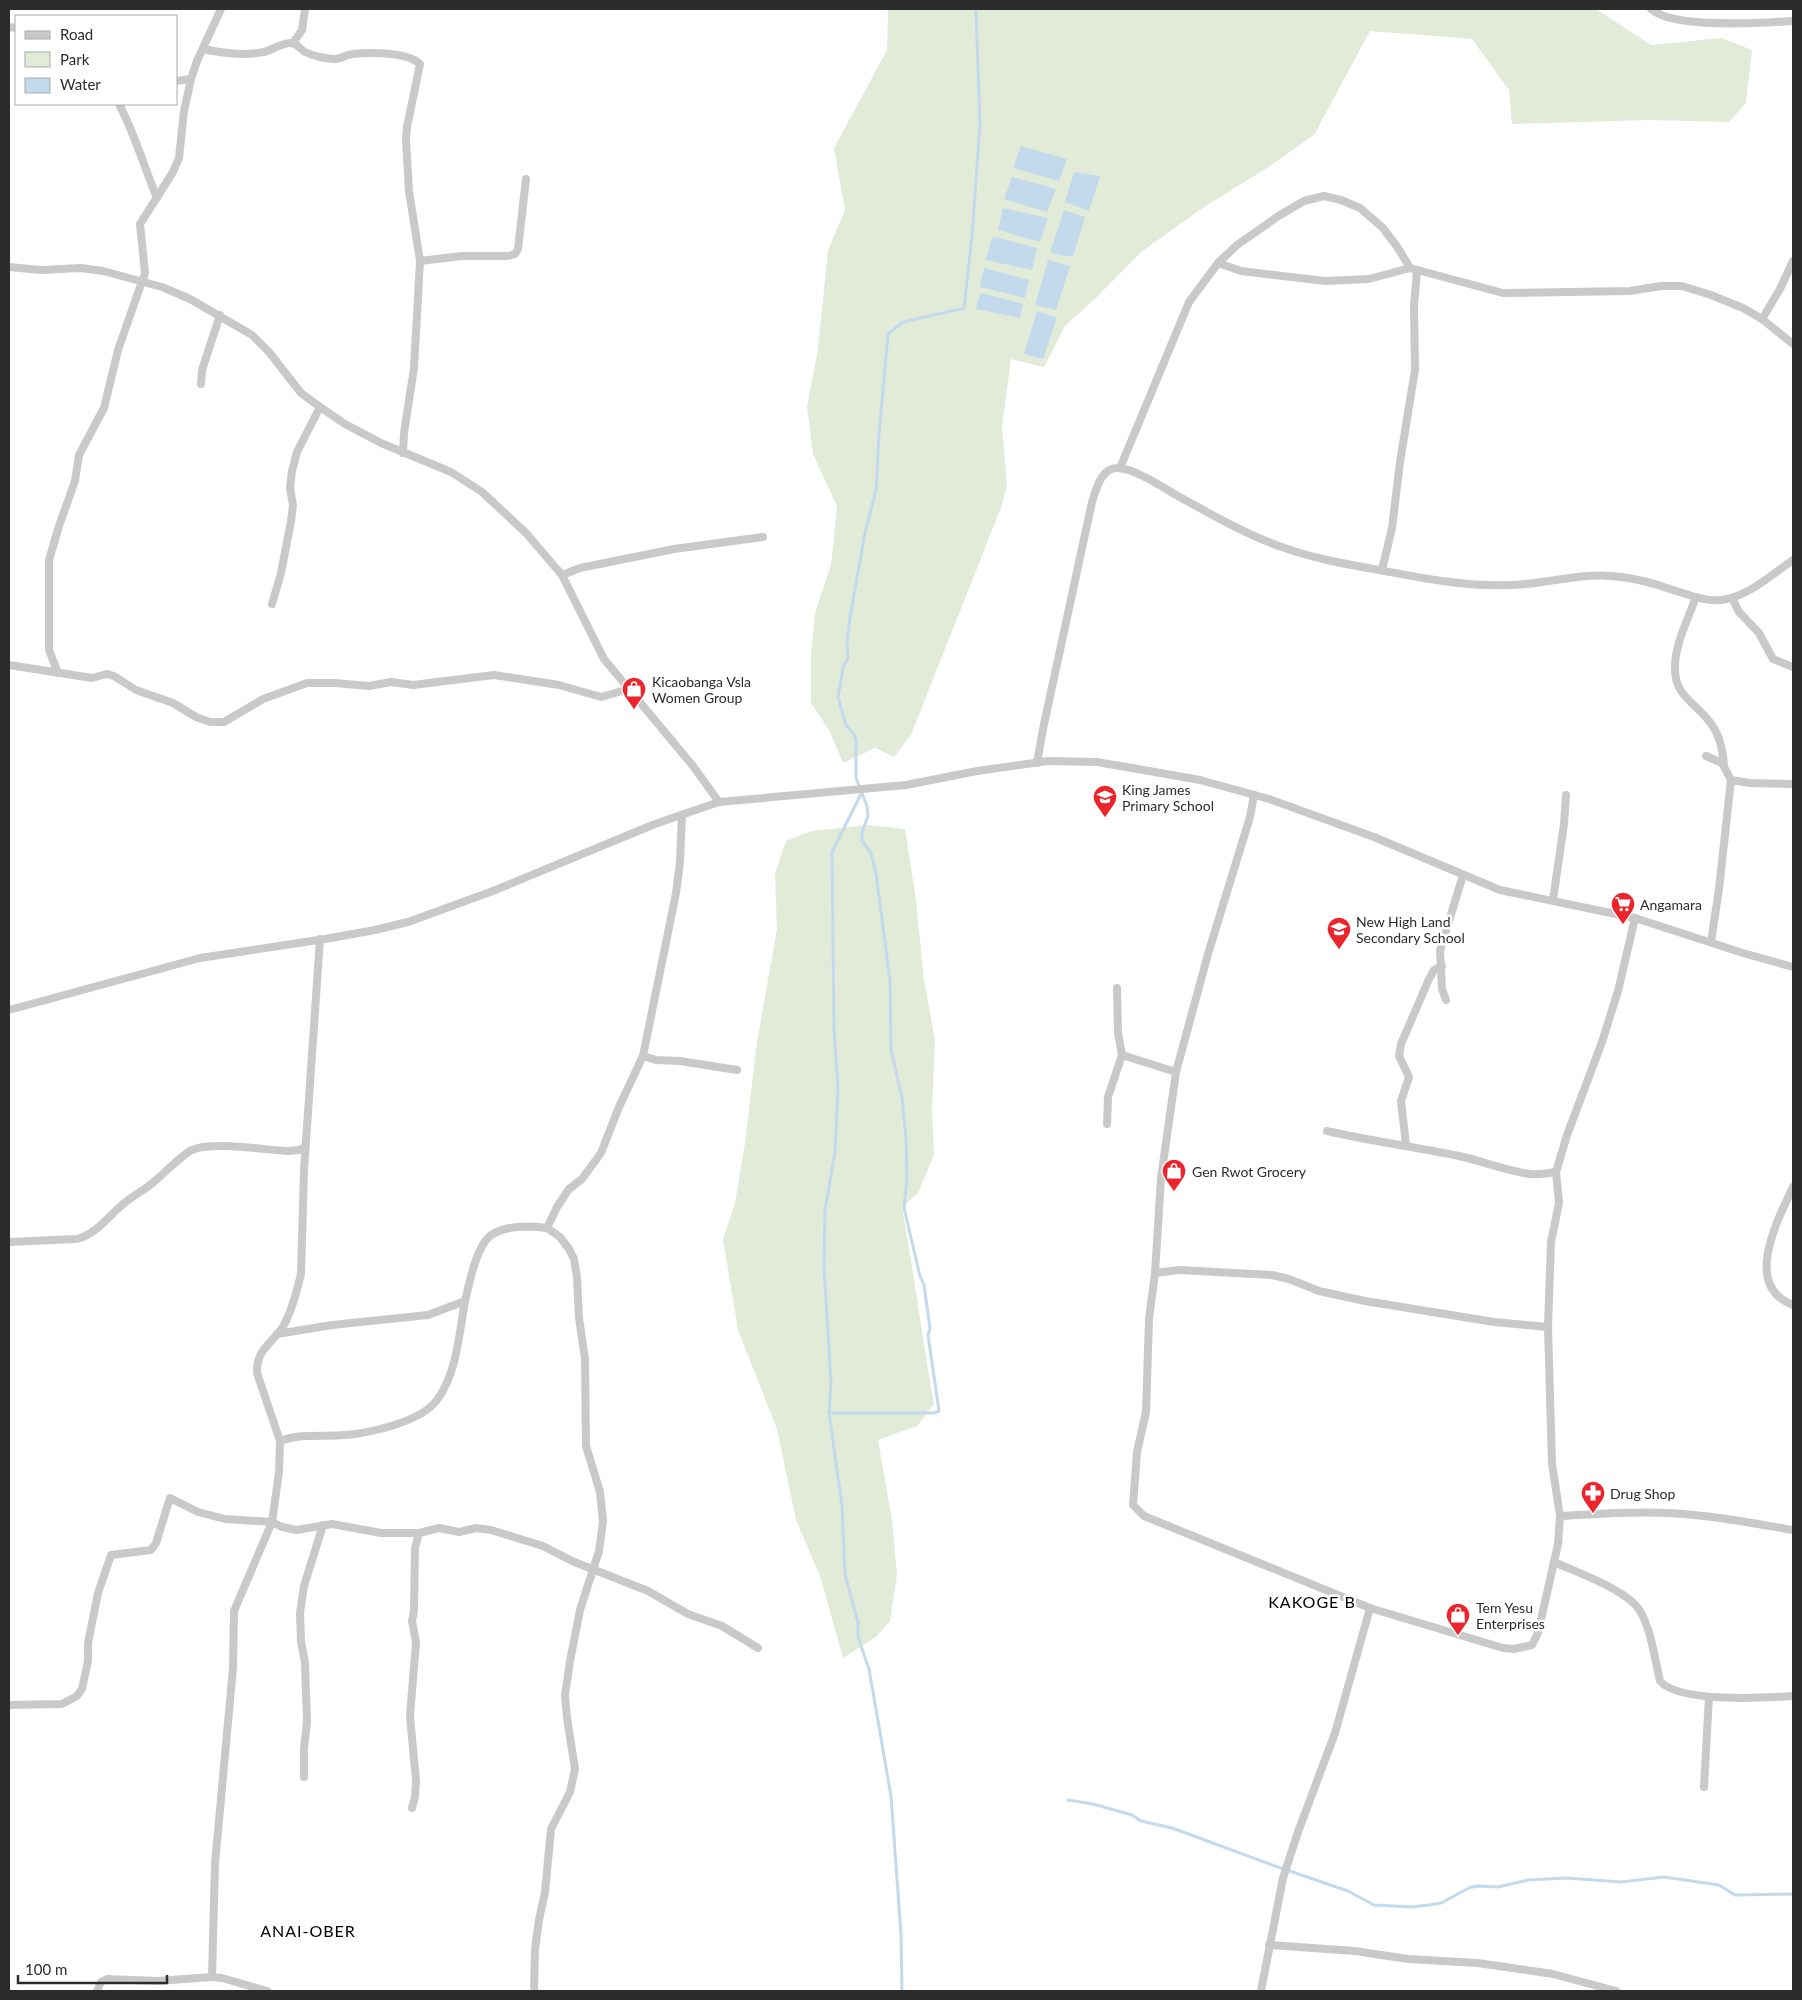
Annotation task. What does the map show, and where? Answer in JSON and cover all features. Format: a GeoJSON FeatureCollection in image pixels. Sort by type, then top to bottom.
{"type":"FeatureCollection","features":[{"type":"Feature","properties":{"kind":"street"},"geometry":{"type":"LineString","coordinates":[[58,673],[49,650],[49,560],[75,481],[79,454],[104,408],[118,350],[145,273],[140,224],[173,172],[179,158],[184,111],[191,80],[221,9]]}},
{"type":"Feature","properties":{"kind":"street"},"geometry":{"type":"LineString","coordinates":[[293,44],[302,30],[306,9]]}},
{"type":"Feature","properties":{"kind":"street"},"geometry":{"type":"LineString","coordinates":[[1651,9],[1660,15],[1689,22],[1760,23],[1793,21]]}},
{"type":"Feature","properties":{"kind":"street"},"geometry":{"type":"LineString","coordinates":[[203,49],[222,53],[242,54],[264,52],[287,44],[293,44],[307,53],[329,58],[337,59],[353,54],[390,54],[411,58],[420,64],[406,140],[410,191],[420,261],[414,368],[404,433],[403,453]]}},
{"type":"Feature","properties":{"kind":"street"},"geometry":{"type":"LineString","coordinates":[[178,81],[191,80]]}},
{"type":"Feature","properties":{"kind":"street"},"geometry":{"type":"LineString","coordinates":[[119,105],[136,139],[144,167],[157,198]]}},
{"type":"Feature","properties":{"kind":"street"},"geometry":{"type":"LineString","coordinates":[[420,261],[462,256],[508,256],[515,254],[518,250],[526,179]]}},
{"type":"Feature","properties":{"kind":"street"},"geometry":{"type":"LineString","coordinates":[[1120,468],[1189,302],[1218,263],[1237,245],[1304,201],[1324,196],[1360,208],[1383,228],[1413,269],[1415,370],[1400,462],[1392,528],[1382,570]]}},
{"type":"Feature","properties":{"kind":"street"},"geometry":{"type":"LineString","coordinates":[[1762,320],[1780,289],[1793,261]]}},
{"type":"Feature","properties":{"kind":"street"},"geometry":{"type":"LineString","coordinates":[[1218,263],[1241,271],[1325,281],[1369,279],[1413,269],[1504,293],[1630,291],[1661,286],[1682,286],[1743,308],[1793,344]]}},
{"type":"Feature","properties":{"kind":"street"},"geometry":{"type":"LineString","coordinates":[[9,267],[41,270],[81,268],[104,271],[162,287],[190,298],[252,335],[269,352],[301,393],[344,424],[403,453],[452,472],[482,492],[526,532],[562,575],[604,658],[693,766],[719,802]]}},
{"type":"Feature","properties":{"kind":"street"},"geometry":{"type":"LineString","coordinates":[[201,384],[202,370],[220,315]]}},
{"type":"Feature","properties":{"kind":"street"},"geometry":{"type":"LineString","coordinates":[[272,604],[281,573],[291,521],[292,500],[290,488],[292,471],[297,452],[320,407]]}},
{"type":"Feature","properties":{"kind":"street"},"geometry":{"type":"LineString","coordinates":[[1037,763],[1092,502],[1103,476],[1110,469],[1120,468],[1145,478],[1237,527],[1278,546],[1324,559],[1476,585],[1522,585],[1584,576],[1614,576],[1655,584],[1696,597],[1719,601],[1741,595],[1793,560]]}},
{"type":"Feature","properties":{"kind":"street"},"geometry":{"type":"LineString","coordinates":[[562,575],[580,568],[674,549],[763,537]]}},
{"type":"Feature","properties":{"kind":"street"},"geometry":{"type":"LineString","coordinates":[[1696,597],[1677,653],[1674,669],[1676,683],[1683,696],[1712,725],[1717,735],[1724,766],[1731,780],[1711,942]]}},
{"type":"Feature","properties":{"kind":"street"},"geometry":{"type":"LineString","coordinates":[[1732,598],[1739,612],[1759,633],[1774,659],[1793,667]]}},
{"type":"Feature","properties":{"kind":"street"},"geometry":{"type":"LineString","coordinates":[[9,665],[92,678],[107,674],[114,676],[136,690],[173,703],[196,717],[210,722],[224,722],[264,699],[307,683],[369,686],[391,682],[413,685],[494,675],[558,685],[601,696],[629,689]]}},
{"type":"Feature","properties":{"kind":"street"},"geometry":{"type":"LineString","coordinates":[[1706,756],[1724,766]]}},
{"type":"Feature","properties":{"kind":"street"},"geometry":{"type":"LineString","coordinates":[[9,1010],[200,958],[375,930],[408,922],[493,891],[656,824],[719,802],[906,785],[977,771],[1037,763],[1097,762],[1200,780],[1311,813],[1374,837],[1500,890],[1635,918],[1793,966]]}},
{"type":"Feature","properties":{"kind":"street"},"geometry":{"type":"LineString","coordinates":[[1731,780],[1750,783],[1793,784]]}},
{"type":"Feature","properties":{"kind":"street"},"geometry":{"type":"LineString","coordinates":[[1553,900],[1564,824],[1566,795]]}},
{"type":"Feature","properties":{"kind":"street"},"geometry":{"type":"LineString","coordinates":[[1254,796],[1250,817],[1208,954],[1176,1072],[1162,1178],[1155,1273],[1149,1319],[1146,1412],[1137,1452],[1133,1506],[1144,1516],[1370,1608],[1503,1648],[1524,1648],[1532,1645],[1538,1633],[1558,1544],[1560,1516],[1552,1464],[1548,1327],[1551,1242],[1559,1203],[1556,1172],[1567,1135],[1610,1016],[1635,918]]}},
{"type":"Feature","properties":{"kind":"street"},"geometry":{"type":"LineString","coordinates":[[548,1228],[557,1207],[569,1189],[582,1179],[601,1153],[619,1106],[643,1056],[668,936],[678,877],[682,815]]}},
{"type":"Feature","properties":{"kind":"street"},"geometry":{"type":"LineString","coordinates":[[1446,1000],[1442,989],[1440,951],[1463,875]]}},
{"type":"Feature","properties":{"kind":"street"},"geometry":{"type":"LineString","coordinates":[[212,1977],[215,1864],[233,1668],[234,1611],[272,1522],[279,1472],[280,1441],[257,1373],[257,1361],[285,1324],[301,1274],[300,1248],[305,1146],[320,939]]}},
{"type":"Feature","properties":{"kind":"street"},"geometry":{"type":"LineString","coordinates":[[1406,1145],[1401,1101],[1409,1076],[1399,1056],[1401,1044],[1434,970],[1442,966]]}},
{"type":"Feature","properties":{"kind":"street"},"geometry":{"type":"LineString","coordinates":[[1107,1124],[1108,1097],[1114,1073],[1122,1055],[1118,1033],[1117,988]]}},
{"type":"Feature","properties":{"kind":"street"},"geometry":{"type":"LineString","coordinates":[[1122,1055],[1176,1072]]}},
{"type":"Feature","properties":{"kind":"street"},"geometry":{"type":"LineString","coordinates":[[643,1056],[656,1060],[680,1061],[737,1070]]}},
{"type":"Feature","properties":{"kind":"street"},"geometry":{"type":"LineString","coordinates":[[1327,1131],[1368,1141],[1406,1145],[1531,1174],[1556,1172]]}},
{"type":"Feature","properties":{"kind":"street"},"geometry":{"type":"LineString","coordinates":[[9,1242],[87,1237],[131,1198],[149,1186],[192,1150],[215,1146],[288,1151],[299,1150],[305,1146]]}},
{"type":"Feature","properties":{"kind":"street"},"geometry":{"type":"LineString","coordinates":[[1793,1187],[1780,1215],[1766,1262],[1768,1280],[1774,1292],[1784,1301],[1793,1305]]}},
{"type":"Feature","properties":{"kind":"street"},"geometry":{"type":"LineString","coordinates":[[280,1441],[312,1435],[362,1434],[393,1426],[411,1418],[435,1403],[450,1373],[475,1264],[489,1237],[500,1230],[530,1227],[548,1228],[560,1237],[569,1249],[574,1259],[578,1284],[585,1359],[586,1446],[600,1492],[603,1521],[599,1551],[592,1569],[574,1640],[565,1695],[576,1768],[570,1792],[551,1829],[545,1892],[535,1949],[534,1991]]}},
{"type":"Feature","properties":{"kind":"street"},"geometry":{"type":"LineString","coordinates":[[1155,1273],[1179,1270],[1272,1275],[1289,1279],[1319,1291],[1365,1301],[1494,1322],[1548,1327]]}},
{"type":"Feature","properties":{"kind":"street"},"geometry":{"type":"LineString","coordinates":[[277,1334],[332,1325],[428,1315],[465,1302]]}},
{"type":"Feature","properties":{"kind":"street"},"geometry":{"type":"LineString","coordinates":[[9,1705],[62,1704],[77,1696],[85,1681],[88,1643],[98,1593],[111,1556],[151,1550],[156,1542],[170,1498],[198,1512],[225,1519],[272,1522],[282,1527],[296,1530],[332,1524],[381,1533],[419,1533],[439,1528],[459,1532],[476,1528],[492,1530],[542,1546],[648,1592],[688,1614],[722,1626],[758,1648]]}},
{"type":"Feature","properties":{"kind":"street"},"geometry":{"type":"LineString","coordinates":[[1560,1516],[1626,1512],[1666,1513],[1793,1530]]}},
{"type":"Feature","properties":{"kind":"street"},"geometry":{"type":"LineString","coordinates":[[304,1778],[304,1748],[307,1722],[300,1613],[304,1586],[323,1525]]}},
{"type":"Feature","properties":{"kind":"street"},"geometry":{"type":"LineString","coordinates":[[412,1808],[416,1797],[416,1781],[410,1716],[416,1642],[412,1621],[414,1611],[415,1548],[419,1533]]}},
{"type":"Feature","properties":{"kind":"street"},"geometry":{"type":"LineString","coordinates":[[1554,1562],[1618,1591],[1633,1602],[1646,1624],[1660,1681],[1665,1687],[1709,1698],[1793,1696]]}},
{"type":"Feature","properties":{"kind":"street"},"geometry":{"type":"LineString","coordinates":[[1261,1991],[1285,1871],[1335,1733],[1370,1608]]}},
{"type":"Feature","properties":{"kind":"street"},"geometry":{"type":"LineString","coordinates":[[1704,1787],[1709,1698]]}},
{"type":"Feature","properties":{"kind":"street"},"geometry":{"type":"LineString","coordinates":[[1270,1945],[1355,1951],[1408,1959],[1478,1963],[1554,1974],[1616,1991]]}},
{"type":"Feature","properties":{"kind":"street"},"geometry":{"type":"LineString","coordinates":[[97,1991],[101,1982],[106,1979],[157,1980],[212,1977],[267,1991]]}},
{"type":"Feature","properties":{"kind":"green space"},"geometry":{"type":"Polygon","coordinates":[[[887,9],[1596,9],[1651,45],[1721,38],[1752,50],[1746,103],[1729,122],[1649,120],[1512,124],[1509,90],[1472,39],[1370,31],[1314,135],[1267,168],[1204,207],[1141,252],[1097,297],[1065,326],[1044,367],[1011,359],[1002,427],[1007,484],[1002,505],[911,735],[894,757],[875,748],[843,763],[829,730],[811,703],[811,654],[815,613],[831,565],[837,506],[813,454],[807,407],[818,349],[828,250],[845,210],[834,148],[887,50],[887,9]]]}},
{"type":"Feature","properties":{"kind":"green space"},"geometry":{"type":"Polygon","coordinates":[[[867,825],[905,829],[916,900],[924,980],[935,1040],[932,1110],[934,1155],[918,1193],[902,1207],[934,1404],[917,1426],[878,1440],[892,1520],[897,1574],[890,1621],[876,1637],[843,1658],[820,1576],[796,1520],[777,1429],[738,1330],[723,1239],[735,1203],[745,1143],[757,1042],[777,929],[775,874],[786,841],[811,831],[867,825]]]}},
{"type":"Feature","properties":{"kind":"water"},"geometry":{"type":"Polygon","coordinates":[[[1021,146],[1067,159],[1059,181],[1013,168],[1021,146]]]}},
{"type":"Feature","properties":{"kind":"water"},"geometry":{"type":"Polygon","coordinates":[[[1074,172],[1100,176],[1089,211],[1065,202],[1074,172]]]}},
{"type":"Feature","properties":{"kind":"water"},"geometry":{"type":"Polygon","coordinates":[[[1012,177],[1056,189],[1047,212],[1004,199],[1012,177]]]}},
{"type":"Feature","properties":{"kind":"water"},"geometry":{"type":"Polygon","coordinates":[[[1003,208],[1048,218],[1040,242],[998,230],[1003,208]]]}},
{"type":"Feature","properties":{"kind":"water"},"geometry":{"type":"Polygon","coordinates":[[[1064,210],[1085,217],[1073,257],[1050,253],[1064,210]]]}},
{"type":"Feature","properties":{"kind":"water"},"geometry":{"type":"Polygon","coordinates":[[[996,237],[1037,248],[1032,270],[986,260],[992,238],[996,237]]]}},
{"type":"Feature","properties":{"kind":"water"},"geometry":{"type":"Polygon","coordinates":[[[1048,260],[1070,266],[1056,310],[1035,305],[1048,260]]]}},
{"type":"Feature","properties":{"kind":"water"},"geometry":{"type":"Polygon","coordinates":[[[984,268],[1029,280],[1025,298],[980,287],[984,268]]]}},
{"type":"Feature","properties":{"kind":"water"},"geometry":{"type":"Polygon","coordinates":[[[983,293],[1023,304],[1020,318],[976,309],[980,294],[983,293]]]}},
{"type":"Feature","properties":{"kind":"water"},"geometry":{"type":"Polygon","coordinates":[[[1037,311],[1057,318],[1043,359],[1024,354],[1037,311]]]}},
{"type":"Feature","properties":{"kind":"waterway"},"geometry":{"type":"LineString","coordinates":[[902,1991],[901,1934],[891,1796],[869,1669],[858,1637],[858,1623],[845,1574],[842,1506],[829,1413],[934,1413],[939,1411],[928,1335],[930,1329],[924,1285],[920,1276],[904,1208],[907,1179],[906,1138],[902,1098],[891,1049],[890,980],[876,874],[871,853],[862,841],[862,832],[868,816],[867,806],[856,778],[856,741],[854,734],[846,725],[838,697],[843,667],[848,658],[847,643],[850,617],[865,533],[876,490],[888,334],[903,322],[964,308],[972,236],[980,124],[976,9]]}},
{"type":"Feature","properties":{"kind":"waterway"},"geometry":{"type":"LineString","coordinates":[[829,1413],[831,1383],[824,1268],[825,1210],[835,1152],[838,1087],[834,1030],[832,852],[861,794]]}},
{"type":"Feature","properties":{"kind":"waterway"},"geometry":{"type":"LineString","coordinates":[[1068,1800],[1093,1804],[1132,1815],[1141,1821],[1172,1828],[1348,1891],[1374,1905],[1412,1907],[1429,1905],[1441,1903],[1469,1888],[1477,1886],[1498,1887],[1528,1880],[1566,1878],[1621,1882],[1664,1877],[1719,1885],[1735,1895],[1793,1894]]}},
{"type":"Feature","properties":{"kind":"place","name":"Kicaobanga Vsla Women Group"},"geometry":{"type":"Point","coordinates":[634,710]}},
{"type":"Feature","properties":{"kind":"place","name":"King James Primary School"},"geometry":{"type":"Point","coordinates":[1105,818]}},
{"type":"Feature","properties":{"kind":"place","name":"Angamara"},"geometry":{"type":"Point","coordinates":[1623,925]}},
{"type":"Feature","properties":{"kind":"place","name":"New High Land Secondary School"},"geometry":{"type":"Point","coordinates":[1339,950]}},
{"type":"Feature","properties":{"kind":"place","name":"Gen Rwot Grocery"},"geometry":{"type":"Point","coordinates":[1174,1192]}},
{"type":"Feature","properties":{"kind":"place","name":"Drug Shop"},"geometry":{"type":"Point","coordinates":[1593,1514]}},
{"type":"Feature","properties":{"kind":"place","name":"Tem Yesu Enterprises"},"geometry":{"type":"Point","coordinates":[1458,1636]}},
{"type":"Feature","properties":{"kind":"district","name":"KAKOGE B"},"geometry":{"type":"Point","coordinates":[1312,1601]}},
{"type":"Feature","properties":{"kind":"district","name":"ANAI-OBER"},"geometry":{"type":"Point","coordinates":[308,1930]}}]}
